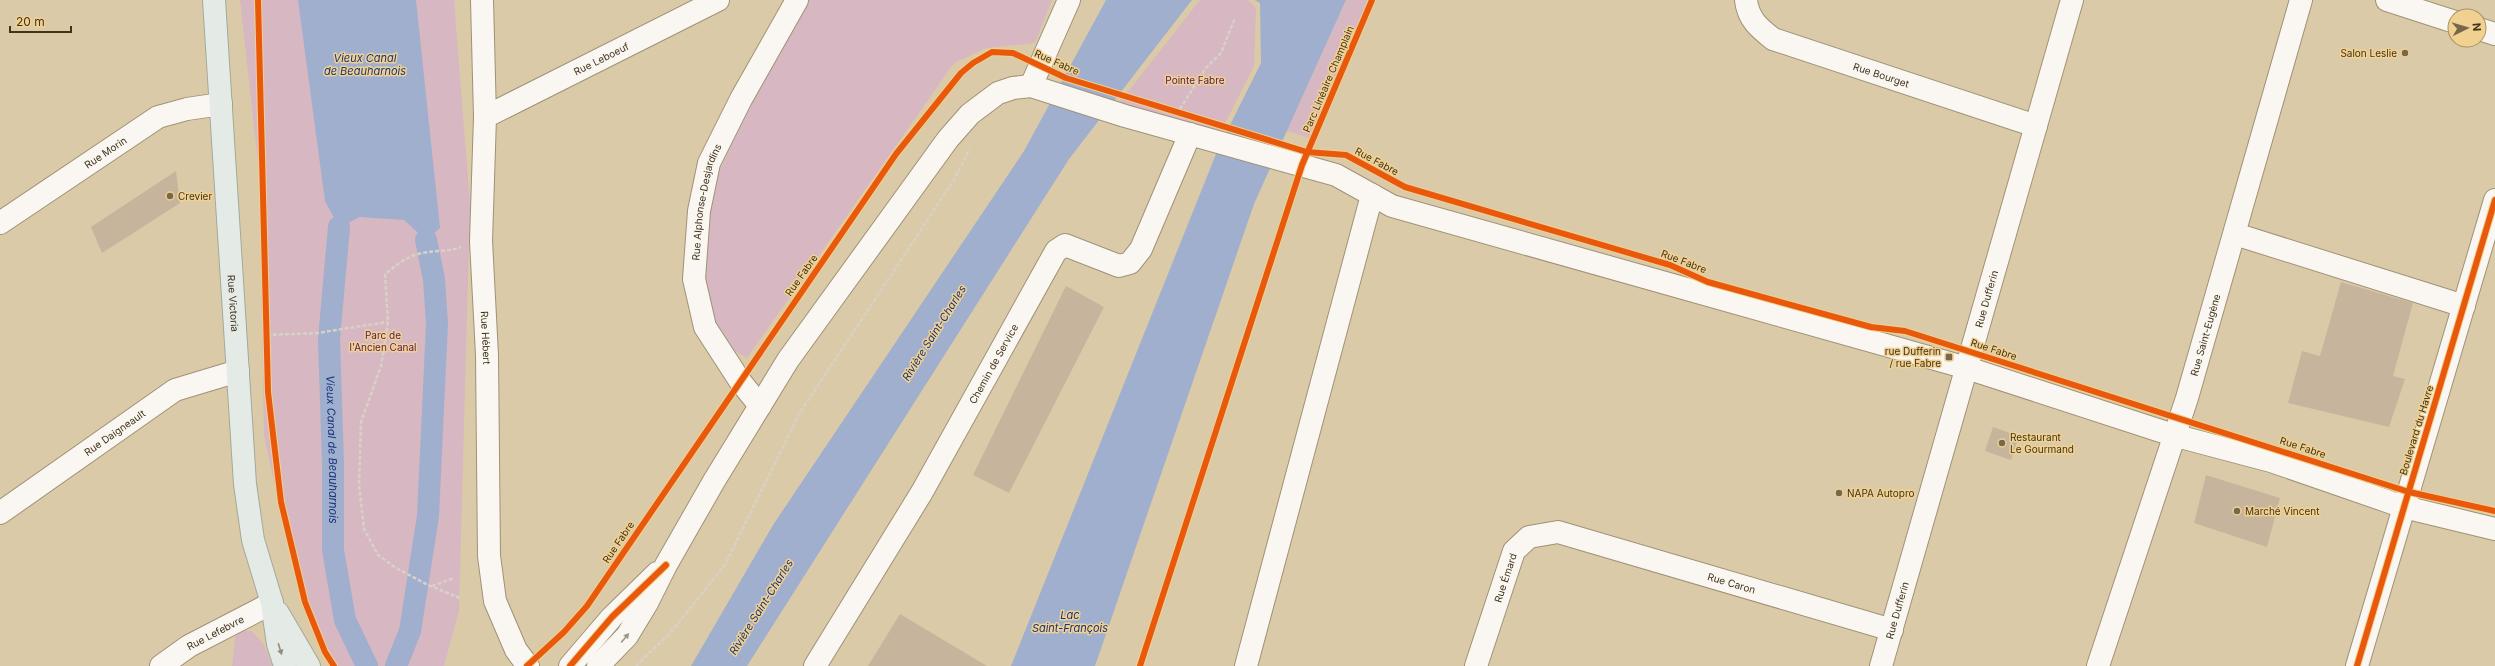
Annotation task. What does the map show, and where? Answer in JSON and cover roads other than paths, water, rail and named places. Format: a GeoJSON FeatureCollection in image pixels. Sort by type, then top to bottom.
{"type":"FeatureCollection","features":[{"type":"Feature","properties":{"kind":"main road","name":"Rue Victoria"},"geometry":{"type":"LineString","coordinates":[[214,0],[245,484],[253,540],[272,603],[278,644],[285,666]]}},
{"type":"Feature","properties":{"kind":"main road","name":"Rue Victoria"},"geometry":{"type":"LineString","coordinates":[[272,603],[309,666]]}},
{"type":"Feature","properties":{"kind":"street","name":"Rue Hébert"},"geometry":{"type":"LineString","coordinates":[[482,0],[485,117],[481,241],[487,355],[489,556],[495,601],[516,650],[528,666]]}},
{"type":"Feature","properties":{"kind":"street","name":"Rue Leboeuf"},"geometry":{"type":"LineString","coordinates":[[485,117],[718,0]]}},
{"type":"Feature","properties":{"kind":"street","name":"Rue Alphonse-Desjardins"},"geometry":{"type":"LineString","coordinates":[[760,406],[740,381],[705,327],[694,279],[699,211],[709,163],[741,99],[798,0]]}},
{"type":"Feature","properties":{"kind":"street"},"geometry":{"type":"LineString","coordinates":[[1031,86],[1069,0]]}},
{"type":"Feature","properties":{"kind":"street","name":"Rue Bourget"},"geometry":{"type":"LineString","coordinates":[[1746,0],[1747,8],[1756,25],[1773,39],[2036,126]]}},
{"type":"Feature","properties":{"kind":"street","name":"Rue Dufferin"},"geometry":{"type":"LineString","coordinates":[[1881,666],[2072,0]]}},
{"type":"Feature","properties":{"kind":"street","name":"Rue Saint-Eugène"},"geometry":{"type":"LineString","coordinates":[[2098,666],[2173,435],[2187,398],[2301,0]]}},
{"type":"Feature","properties":{"kind":"street"},"geometry":{"type":"LineString","coordinates":[[2387,0],[2447,19]]}},
{"type":"Feature","properties":{"kind":"street"},"geometry":{"type":"LineString","coordinates":[[598,666],[627,636],[647,604],[666,565],[788,360],[948,139],[970,114],[998,93],[1013,88],[1031,86],[1125,116],[1188,125],[1213,141],[1336,175],[1392,206],[1966,368],[2173,435],[2271,461],[2404,507],[2495,529]]}},
{"type":"Feature","properties":{"kind":"street","name":"Rue Morin"},"geometry":{"type":"LineString","coordinates":[[0,223],[158,116],[187,109],[221,104]]}},
{"type":"Feature","properties":{"kind":"street","name":"Chemin de Service"},"geometry":{"type":"LineString","coordinates":[[815,666],[922,492],[1056,251],[1065,245],[1119,266],[1130,263],[1141,249],[1188,125]]}},
{"type":"Feature","properties":{"kind":"street"},"geometry":{"type":"LineString","coordinates":[[1246,666],[1372,195]]}},
{"type":"Feature","properties":{"kind":"street","name":"Boulevard du Havre"},"geometry":{"type":"LineString","coordinates":[[2358,666],[2495,200]]}},
{"type":"Feature","properties":{"kind":"street"},"geometry":{"type":"LineString","coordinates":[[2235,234],[2464,306]]}},
{"type":"Feature","properties":{"kind":"street","name":"Rue Daigneault"},"geometry":{"type":"LineString","coordinates":[[0,512],[175,390],[238,372]]}},
{"type":"Feature","properties":{"kind":"street","name":"Rue Émard"},"geometry":{"type":"LineString","coordinates":[[1476,666],[1514,551],[1529,538],[1558,532],[1572,537]]}},
{"type":"Feature","properties":{"kind":"street","name":"Rue Caron"},"geometry":{"type":"LineString","coordinates":[[1572,537],[1892,630]]}},
{"type":"Feature","properties":{"kind":"street"},"geometry":{"type":"LineString","coordinates":[[570,666],[612,617],[666,565]]}},
{"type":"Feature","properties":{"kind":"street","name":"Rue Lefebvre"},"geometry":{"type":"LineString","coordinates":[[161,666],[189,646],[272,603]]}},
{"type":"Feature","properties":{"kind":"water","name":"Vieux Canal de Beauharnois"},"geometry":{"type":"Polygon","coordinates":[[[298,0],[416,0],[440,228],[426,240],[404,220],[360,217],[339,227],[325,201],[298,0]]]}},
{"type":"Feature","properties":{"kind":"water","name":"Rivière Saint-Charles"},"geometry":{"type":"Polygon","coordinates":[[[1106,0],[1192,0],[1069,159],[747,666],[691,666],[773,525],[1024,151],[1106,0]]]}},
{"type":"Feature","properties":{"kind":"water","name":"Lac Saint-François"},"geometry":{"type":"Polygon","coordinates":[[[1255,0],[1346,0],[1254,204],[1095,666],[1011,666],[1218,149],[1261,63],[1260,3],[1255,0]]]}},
{"type":"Feature","properties":{"kind":"waterway","name":"Vieux Canal de Beauharnois"},"geometry":{"type":"LineString","coordinates":[[339,227],[329,339],[333,464],[333,550],[345,620],[367,666]]}},
{"type":"Feature","properties":{"kind":"waterway","name":"Vieux Canal de Beauharnois"},"geometry":{"type":"LineString","coordinates":[[396,666],[410,631],[428,516],[437,324],[434,279],[426,240]]}},
{"type":"Feature","properties":{"kind":"place","name":"Salon Leslie"},"geometry":{"type":"Point","coordinates":[2405,53]}},
{"type":"Feature","properties":{"kind":"place","name":"Crevier"},"geometry":{"type":"Point","coordinates":[170,196]}},
{"type":"Feature","properties":{"kind":"place","name":"rue Dufferin / rue Fabre"},"geometry":{"type":"Point","coordinates":[1949,357]}},
{"type":"Feature","properties":{"kind":"place","name":"Restaurant Le Gourmand"},"geometry":{"type":"Point","coordinates":[2002,443]}},
{"type":"Feature","properties":{"kind":"place","name":"NAPA Autopro"},"geometry":{"type":"Point","coordinates":[1839,493]}},
{"type":"Feature","properties":{"kind":"place","name":"Marché Vincent"},"geometry":{"type":"Point","coordinates":[2237,511]}},
{"type":"Feature","properties":{"kind":"park label","name":"Pointe Fabre"},"geometry":{"type":"Point","coordinates":[1195,80]}},
{"type":"Feature","properties":{"kind":"park label","name":"Parc de l'Ancien Canal"},"geometry":{"type":"Point","coordinates":[383,340]}}]}
